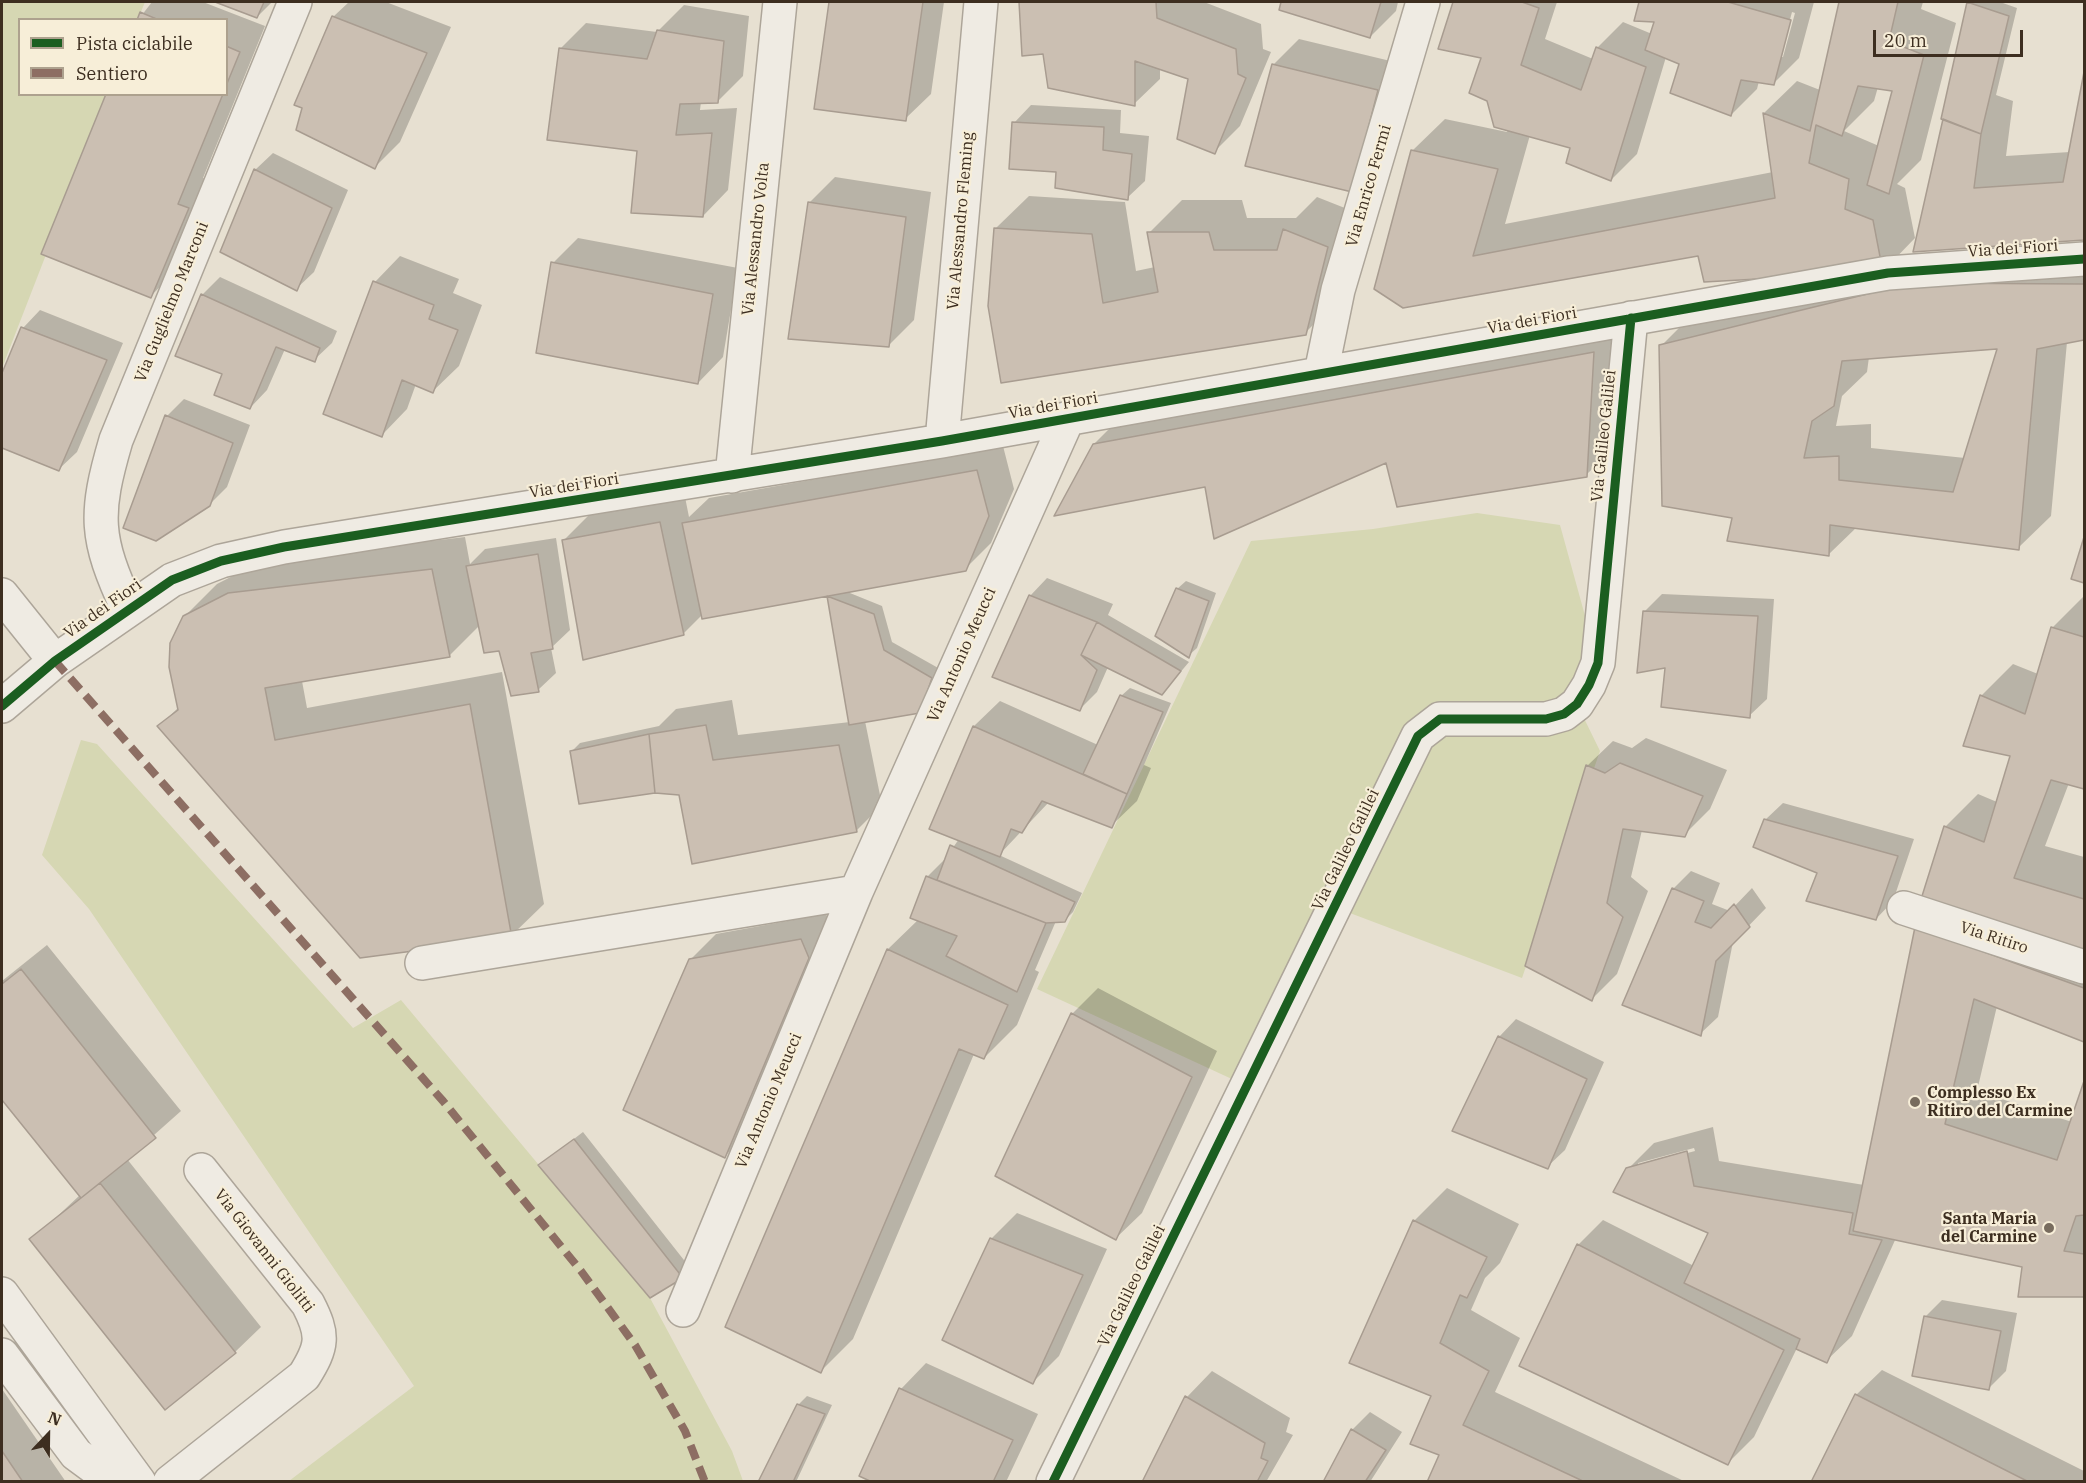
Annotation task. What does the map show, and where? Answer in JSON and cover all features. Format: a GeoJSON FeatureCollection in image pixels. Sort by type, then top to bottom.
{"type":"FeatureCollection","features":[{"type":"Feature","properties":{"kind":"street","name":"Via Guglielmo Marconi"},"geometry":{"type":"LineString","coordinates":[[128,609],[112,575],[100,533],[102,487],[116,440],[295,2]]}},
{"type":"Feature","properties":{"kind":"street","name":"Via Alessandro Volta"},"geometry":{"type":"LineString","coordinates":[[732,476],[780,2]]}},
{"type":"Feature","properties":{"kind":"street","name":"Via Alessandro Fleming"},"geometry":{"type":"LineString","coordinates":[[942,441],[981,2]]}},
{"type":"Feature","properties":{"kind":"street","name":"Via Enrico Fermi"},"geometry":{"type":"LineString","coordinates":[[1321,373],[1338,290],[1423,2]]}},
{"type":"Feature","properties":{"kind":"street","name":"Via dei Fiori"},"geometry":{"type":"LineString","coordinates":[[2,706],[55,662],[172,580],[221,561],[284,547],[942,441],[1888,273],[2085,259]]}},
{"type":"Feature","properties":{"kind":"street","name":"Via Galileo Galilei"},"geometry":{"type":"LineString","coordinates":[[1053,1482],[1418,736],[1440,719],[1546,719],[1564,714],[1577,704],[1589,685],[1598,663],[1631,318]]}},
{"type":"Feature","properties":{"kind":"street","name":"Via Antonio Meucci"},"geometry":{"type":"LineString","coordinates":[[683,1310],[856,892],[1068,418]]}},
{"type":"Feature","properties":{"kind":"street"},"geometry":{"type":"LineString","coordinates":[[2,595],[55,662]]}},
{"type":"Feature","properties":{"kind":"street"},"geometry":{"type":"LineString","coordinates":[[422,963],[856,892]]}},
{"type":"Feature","properties":{"kind":"street","name":"Via Ritiro"},"geometry":{"type":"LineString","coordinates":[[1904,909],[2085,967]]}},
{"type":"Feature","properties":{"kind":"street","name":"Via Giovanni Giolitti"},"geometry":{"type":"LineString","coordinates":[[170,1482],[304,1376],[313,1362],[319,1342],[320,1327],[308,1304],[201,1170]]}},
{"type":"Feature","properties":{"kind":"street"},"geometry":{"type":"LineString","coordinates":[[2,1294],[140,1482]]}},
{"type":"Feature","properties":{"kind":"street"},"geometry":{"type":"LineString","coordinates":[[2,1355],[76,1454],[114,1482]]}},
{"type":"Feature","properties":{"kind":"green space"},"geometry":{"type":"Polygon","coordinates":[[[2,2],[145,2],[138,18],[18,18],[18,96],[108,96],[2,368],[2,2]]]}},
{"type":"Feature","properties":{"kind":"green space"},"geometry":{"type":"Polygon","coordinates":[[[1477,513],[1560,525],[1598,663],[1577,704],[1600,751],[1522,978],[1334,907],[1247,1086],[1037,989],[1251,541],[1373,529],[1477,513]]]}},
{"type":"Feature","properties":{"kind":"green space"},"geometry":{"type":"Polygon","coordinates":[[[81,740],[97,744],[353,1028],[401,1000],[650,1298],[732,1451],[743,1481],[289,1481],[414,1386],[89,909],[42,855],[81,740]]]}},
{"type":"Feature","properties":{"kind":"building"},"geometry":{"type":"Polygon","coordinates":[[[215,2],[264,2],[257,18],[215,2]]]}},
{"type":"Feature","properties":{"kind":"building"},"geometry":{"type":"Polygon","coordinates":[[[829,2],[923,2],[906,121],[814,109],[829,2]]]}},
{"type":"Feature","properties":{"kind":"building"},"geometry":{"type":"Polygon","coordinates":[[[1019,2],[1156,2],[1157,18],[1236,49],[1238,74],[1246,78],[1215,154],[1177,139],[1188,79],[1135,61],[1135,106],[1048,88],[1043,54],[1022,56],[1019,2]]]}},
{"type":"Feature","properties":{"kind":"building"},"geometry":{"type":"Polygon","coordinates":[[[1281,2],[1381,2],[1370,38],[1279,10],[1281,2]]]}},
{"type":"Feature","properties":{"kind":"building"},"geometry":{"type":"Polygon","coordinates":[[[1453,2],[1522,2],[1539,8],[1521,65],[1581,90],[1596,47],[1646,67],[1611,181],[1566,163],[1570,148],[1494,127],[1487,101],[1469,93],[1481,58],[1438,49],[1453,2]]]}},
{"type":"Feature","properties":{"kind":"building"},"geometry":{"type":"Polygon","coordinates":[[[1639,2],[1728,2],[1791,20],[1774,85],[1741,80],[1731,116],[1670,93],[1679,64],[1645,50],[1654,22],[1634,21],[1639,2]]]}},
{"type":"Feature","properties":{"kind":"building"},"geometry":{"type":"Polygon","coordinates":[[[1839,2],[1898,2],[1889,41],[1924,55],[1889,194],[1867,185],[1892,91],[1858,86],[1842,136],[1816,125],[1809,163],[1849,179],[1845,209],[1873,220],[1883,272],[1704,282],[1698,256],[1403,308],[1374,289],[1411,150],[1498,169],[1473,256],[1775,198],[1763,113],[1810,131],[1839,2]]]}},
{"type":"Feature","properties":{"kind":"building"},"geometry":{"type":"Polygon","coordinates":[[[1967,2],[2009,16],[1981,134],[1941,119],[1967,2]]]}},
{"type":"Feature","properties":{"kind":"building"},"geometry":{"type":"Polygon","coordinates":[[[140,12],[154,18],[138,18],[140,12]]]}},
{"type":"Feature","properties":{"kind":"building"},"geometry":{"type":"Polygon","coordinates":[[[332,16],[427,53],[375,169],[296,130],[302,108],[294,105],[332,16]]]}},
{"type":"Feature","properties":{"kind":"building"},"geometry":{"type":"Polygon","coordinates":[[[657,30],[724,41],[718,103],[680,104],[676,135],[712,133],[703,217],[631,213],[637,151],[547,140],[559,48],[647,59],[657,30]]]}},
{"type":"Feature","properties":{"kind":"building"},"geometry":{"type":"Polygon","coordinates":[[[228,47],[240,52],[228,81],[228,47]]]}},
{"type":"Feature","properties":{"kind":"building"},"geometry":{"type":"Polygon","coordinates":[[[1272,64],[1378,90],[1352,192],[1245,166],[1272,64]]]}},
{"type":"Feature","properties":{"kind":"building"},"geometry":{"type":"Polygon","coordinates":[[[2084,72],[2084,240],[1913,252],[1943,119],[1981,134],[1974,188],[2063,182],[2084,72]]]}},
{"type":"Feature","properties":{"kind":"building"},"geometry":{"type":"Polygon","coordinates":[[[105,96],[222,96],[178,204],[189,208],[151,298],[41,254],[105,96]]]}},
{"type":"Feature","properties":{"kind":"building"},"geometry":{"type":"Polygon","coordinates":[[[1012,122],[1104,127],[1103,150],[1132,154],[1128,200],[1055,188],[1056,172],[1009,169],[1012,122]]]}},
{"type":"Feature","properties":{"kind":"building"},"geometry":{"type":"Polygon","coordinates":[[[254,169],[332,208],[297,291],[220,252],[254,169]]]}},
{"type":"Feature","properties":{"kind":"building"},"geometry":{"type":"Polygon","coordinates":[[[808,202],[906,217],[889,347],[788,339],[808,202]]]}},
{"type":"Feature","properties":{"kind":"building"},"geometry":{"type":"Polygon","coordinates":[[[994,228],[1092,234],[1103,303],[1158,292],[1147,232],[1209,232],[1214,250],[1277,250],[1283,229],[1328,247],[1306,335],[1001,383],[988,306],[994,228]]]}},
{"type":"Feature","properties":{"kind":"building"},"geometry":{"type":"Polygon","coordinates":[[[551,262],[713,294],[698,384],[536,353],[551,262]]]}},
{"type":"Feature","properties":{"kind":"building"},"geometry":{"type":"Polygon","coordinates":[[[373,281],[434,305],[429,319],[458,330],[433,393],[402,380],[382,437],[323,414],[373,281]]]}},
{"type":"Feature","properties":{"kind":"building"},"geometry":{"type":"Polygon","coordinates":[[[1912,283],[2084,284],[2084,340],[2037,349],[2019,550],[1830,525],[1829,556],[1727,541],[1732,518],[1662,506],[1659,345],[1912,283]],[[1997,349],[1842,361],[1834,406],[1812,421],[1804,458],[1839,456],[1839,480],[1953,492],[1997,349]]]}},
{"type":"Feature","properties":{"kind":"building"},"geometry":{"type":"Polygon","coordinates":[[[201,294],[320,348],[315,362],[276,347],[250,409],[214,395],[222,374],[175,356],[201,294]]]}},
{"type":"Feature","properties":{"kind":"building"},"geometry":{"type":"Polygon","coordinates":[[[21,327],[107,360],[59,471],[2,448],[2,373],[21,327]]]}},
{"type":"Feature","properties":{"kind":"building"},"geometry":{"type":"Polygon","coordinates":[[[1594,352],[1587,477],[1397,507],[1386,463],[1214,539],[1205,487],[1054,516],[1093,444],[1594,352]]]}},
{"type":"Feature","properties":{"kind":"building"},"geometry":{"type":"Polygon","coordinates":[[[165,415],[233,443],[210,506],[156,541],[123,528],[165,415]]]}},
{"type":"Feature","properties":{"kind":"building"},"geometry":{"type":"Polygon","coordinates":[[[977,470],[989,516],[966,571],[702,619],[682,523],[977,470]]]}},
{"type":"Feature","properties":{"kind":"building"},"geometry":{"type":"Polygon","coordinates":[[[660,522],[684,635],[583,660],[562,540],[660,522]]]}},
{"type":"Feature","properties":{"kind":"building"},"geometry":{"type":"Polygon","coordinates":[[[2084,537],[2084,583],[2071,579],[2084,537]]]}},
{"type":"Feature","properties":{"kind":"building"},"geometry":{"type":"Polygon","coordinates":[[[538,554],[553,649],[531,653],[539,692],[511,696],[499,651],[484,653],[466,566],[538,554]]]}},
{"type":"Feature","properties":{"kind":"building"},"geometry":{"type":"Polygon","coordinates":[[[432,569],[450,657],[265,688],[275,740],[470,704],[512,938],[360,958],[157,726],[178,710],[169,667],[170,643],[183,616],[228,593],[432,569]]]}},
{"type":"Feature","properties":{"kind":"building"},"geometry":{"type":"Polygon","coordinates":[[[1176,588],[1209,601],[1189,658],[1155,636],[1176,588]]]}},
{"type":"Feature","properties":{"kind":"building"},"geometry":{"type":"Polygon","coordinates":[[[1029,595],[1097,622],[1081,655],[1097,670],[1080,711],[992,677],[1029,595]]]}},
{"type":"Feature","properties":{"kind":"building"},"geometry":{"type":"Polygon","coordinates":[[[827,596],[874,614],[884,650],[932,678],[920,713],[849,725],[827,596]]]}},
{"type":"Feature","properties":{"kind":"building"},"geometry":{"type":"Polygon","coordinates":[[[1643,611],[1758,616],[1750,718],[1661,707],[1665,668],[1637,673],[1643,611]]]}},
{"type":"Feature","properties":{"kind":"building"},"geometry":{"type":"Polygon","coordinates":[[[1097,622],[1181,671],[1162,695],[1081,655],[1097,622]]]}},
{"type":"Feature","properties":{"kind":"building"},"geometry":{"type":"Polygon","coordinates":[[[2051,627],[2084,637],[2084,789],[2051,780],[2014,878],[2084,899],[2084,962],[1917,912],[1944,826],[1984,842],[2010,756],[1963,746],[1980,695],[2025,714],[2051,627]]]}},
{"type":"Feature","properties":{"kind":"building"},"geometry":{"type":"Polygon","coordinates":[[[1120,695],[1163,712],[1127,794],[1083,774],[1120,695]]]}},
{"type":"Feature","properties":{"kind":"building"},"geometry":{"type":"Polygon","coordinates":[[[706,725],[713,760],[839,745],[857,832],[692,864],[679,795],[655,793],[649,734],[706,725]]]}},
{"type":"Feature","properties":{"kind":"building"},"geometry":{"type":"Polygon","coordinates":[[[973,726],[1127,794],[1112,828],[1042,801],[1022,833],[1011,829],[1000,857],[929,829],[973,726]]]}},
{"type":"Feature","properties":{"kind":"building"},"geometry":{"type":"Polygon","coordinates":[[[649,734],[655,793],[579,804],[570,751],[649,734]]]}},
{"type":"Feature","properties":{"kind":"building"},"geometry":{"type":"Polygon","coordinates":[[[1620,763],[1703,796],[1685,837],[1623,829],[1607,903],[1623,917],[1592,1001],[1525,966],[1586,765],[1605,773],[1620,763]]]}},
{"type":"Feature","properties":{"kind":"building"},"geometry":{"type":"Polygon","coordinates":[[[1764,819],[1898,856],[1876,920],[1806,901],[1817,873],[1753,847],[1764,819]]]}},
{"type":"Feature","properties":{"kind":"building"},"geometry":{"type":"Polygon","coordinates":[[[950,845],[1075,902],[1065,922],[1046,923],[937,880],[950,845]]]}},
{"type":"Feature","properties":{"kind":"building"},"geometry":{"type":"Polygon","coordinates":[[[926,876],[1046,923],[1017,992],[946,956],[957,936],[910,918],[926,876]]]}},
{"type":"Feature","properties":{"kind":"building"},"geometry":{"type":"Polygon","coordinates":[[[1672,888],[1704,901],[1695,922],[1711,928],[1734,904],[1750,927],[1716,961],[1701,1036],[1622,1005],[1672,888]]]}},
{"type":"Feature","properties":{"kind":"building","name":"Complesso Ex Ritiro del Carmine"},"geometry":{"type":"Polygon","coordinates":[[[1915,927],[2084,988],[2084,1042],[1974,999],[1945,1124],[2057,1160],[2084,1081],[2084,1215],[2076,1216],[2064,1251],[2084,1254],[2084,1297],[2018,1297],[2022,1267],[1853,1231],[1915,927]]]}},
{"type":"Feature","properties":{"kind":"building"},"geometry":{"type":"Polygon","coordinates":[[[801,939],[809,958],[725,1158],[623,1110],[689,959],[801,939]]]}},
{"type":"Feature","properties":{"kind":"building"},"geometry":{"type":"Polygon","coordinates":[[[887,949],[1008,1005],[984,1059],[959,1049],[821,1373],[725,1327],[887,949]]]}},
{"type":"Feature","properties":{"kind":"building"},"geometry":{"type":"Polygon","coordinates":[[[21,969],[156,1138],[81,1198],[2,1100],[2,984],[21,969]]]}},
{"type":"Feature","properties":{"kind":"building"},"geometry":{"type":"Polygon","coordinates":[[[1071,1013],[1192,1077],[1116,1240],[995,1176],[1071,1013]]]}},
{"type":"Feature","properties":{"kind":"building"},"geometry":{"type":"Polygon","coordinates":[[[1498,1036],[1587,1079],[1548,1169],[1452,1131],[1498,1036]]]}},
{"type":"Feature","properties":{"kind":"building"},"geometry":{"type":"Polygon","coordinates":[[[574,1139],[683,1278],[650,1298],[538,1165],[574,1139]]]}},
{"type":"Feature","properties":{"kind":"building"},"geometry":{"type":"Polygon","coordinates":[[[1687,1151],[1694,1186],[1853,1213],[1849,1234],[1882,1240],[1827,1363],[1796,1349],[1800,1339],[1684,1283],[1708,1233],[1613,1192],[1626,1168],[1687,1151]]]}},
{"type":"Feature","properties":{"kind":"building"},"geometry":{"type":"Polygon","coordinates":[[[100,1183],[236,1353],[165,1410],[29,1239],[100,1183]]]}},
{"type":"Feature","properties":{"kind":"building"},"geometry":{"type":"Polygon","coordinates":[[[1413,1220],[1487,1257],[1467,1298],[1460,1295],[1440,1343],[1489,1371],[1463,1425],[1585,1482],[1427,1482],[1439,1455],[1410,1444],[1431,1396],[1349,1363],[1413,1220]]]}},
{"type":"Feature","properties":{"kind":"building"},"geometry":{"type":"Polygon","coordinates":[[[990,1238],[1083,1275],[1033,1384],[942,1340],[990,1238]]]}},
{"type":"Feature","properties":{"kind":"building"},"geometry":{"type":"Polygon","coordinates":[[[1577,1244],[1784,1350],[1728,1465],[1519,1366],[1577,1244]]]}},
{"type":"Feature","properties":{"kind":"building"},"geometry":{"type":"Polygon","coordinates":[[[1924,1316],[2001,1331],[1989,1390],[1912,1376],[1924,1316]]]}},
{"type":"Feature","properties":{"kind":"building"},"geometry":{"type":"Polygon","coordinates":[[[899,1388],[1013,1440],[993,1482],[872,1482],[859,1476],[899,1388]]]}},
{"type":"Feature","properties":{"kind":"building"},"geometry":{"type":"Polygon","coordinates":[[[1855,1394],[2029,1482],[1811,1482],[1855,1394]]]}},
{"type":"Feature","properties":{"kind":"building"},"geometry":{"type":"Polygon","coordinates":[[[1185,1396],[1265,1443],[1261,1458],[1268,1461],[1257,1482],[1142,1482],[1185,1396]]]}},
{"type":"Feature","properties":{"kind":"building"},"geometry":{"type":"Polygon","coordinates":[[[797,1404],[825,1414],[793,1482],[758,1482],[797,1404]]]}},
{"type":"Feature","properties":{"kind":"building"},"geometry":{"type":"Polygon","coordinates":[[[1351,1429],[1386,1450],[1365,1482],[1323,1482],[1351,1429]]]}},
{"type":"Feature","properties":{"kind":"building"},"geometry":{"type":"Polygon","coordinates":[[[2,1451],[23,1482],[2,1482],[2,1451]]]}},
{"type":"Feature","properties":{"kind":"marked path"},"geometry":{"type":"LineString","coordinates":[[55,661],[443,1101],[581,1271],[635,1345],[685,1431],[705,1482]]}},
{"type":"Feature","properties":{"kind":"cycle path"},"geometry":{"type":"LineString","coordinates":[[2,706],[55,661],[172,580],[221,561],[284,547],[942,441],[1888,273],[2084,259]]}},
{"type":"Feature","properties":{"kind":"cycle path"},"geometry":{"type":"LineString","coordinates":[[1053,1482],[1418,736],[1440,719],[1546,719],[1564,714],[1577,704],[1589,685],[1598,663],[1631,318]]}},
{"type":"Feature","properties":{"kind":"place","name":"Complesso Ex Ritiro del Carmine"},"geometry":{"type":"Point","coordinates":[1915,1102]}},
{"type":"Feature","properties":{"kind":"place","name":"Santa Maria del Carmine"},"geometry":{"type":"Point","coordinates":[2049,1228]}}]}
